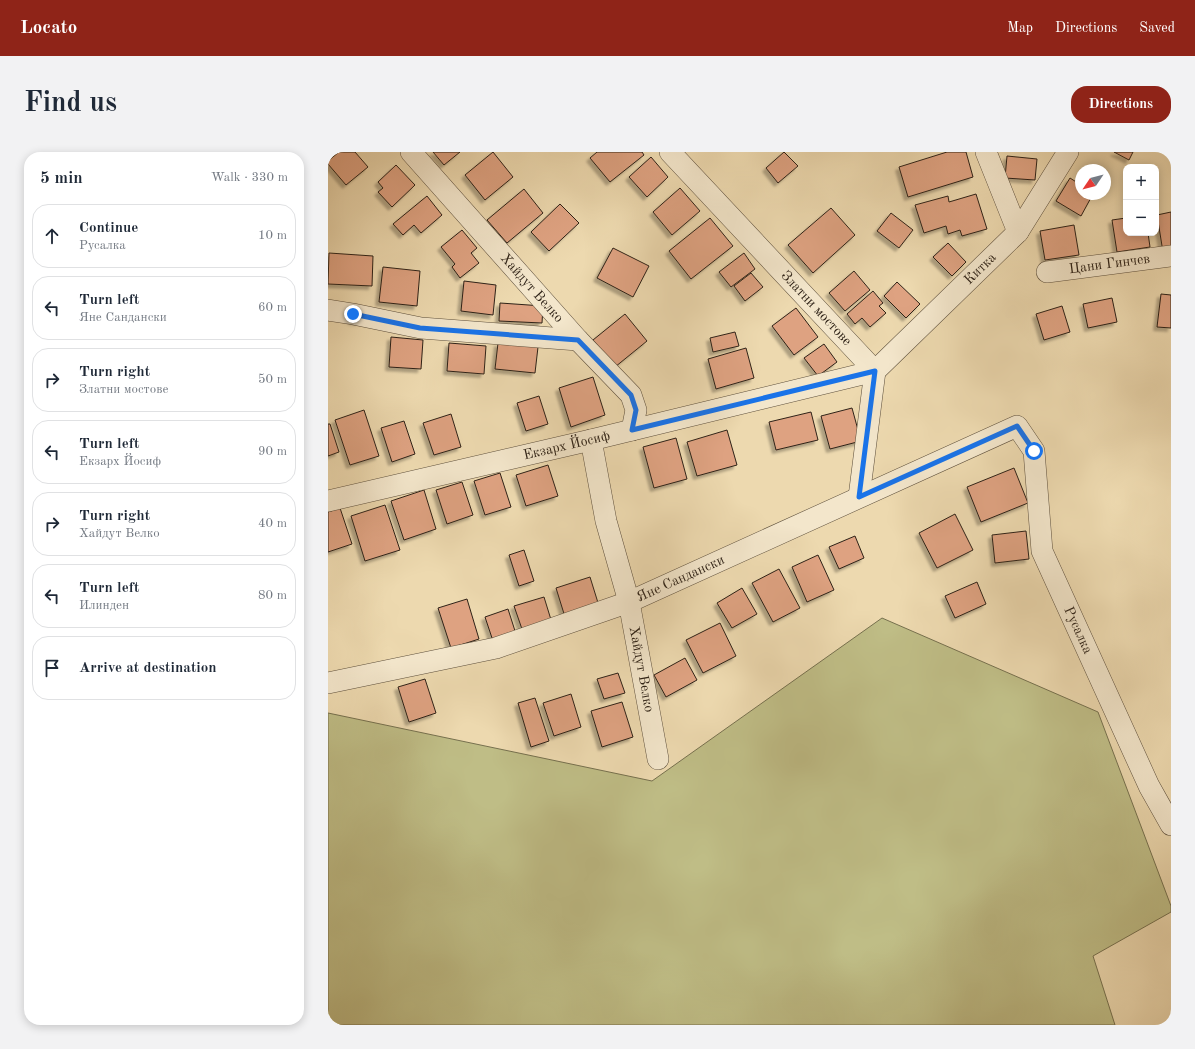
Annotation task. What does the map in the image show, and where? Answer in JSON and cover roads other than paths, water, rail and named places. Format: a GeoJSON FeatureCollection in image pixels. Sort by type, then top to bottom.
{"type":"FeatureCollection","features":[{"type":"Feature","properties":{"kind":"street","name":"Хайдут Велко"},"geometry":{"type":"LineString","coordinates":[[411,152],[578,340],[631,395],[636,410],[632,430]]}},
{"type":"Feature","properties":{"kind":"street","name":"Златни мостове"},"geometry":{"type":"LineString","coordinates":[[670,152],[875,371]]}},
{"type":"Feature","properties":{"kind":"street"},"geometry":{"type":"LineString","coordinates":[[986,152],[1018,232]]}},
{"type":"Feature","properties":{"kind":"street","name":"Китка"},"geometry":{"type":"LineString","coordinates":[[875,371],[1018,232],[1068,152]]}},
{"type":"Feature","properties":{"kind":"street","name":"Цани Гинчев"},"geometry":{"type":"LineString","coordinates":[[1047,272],[1171,256]]}},
{"type":"Feature","properties":{"kind":"street"},"geometry":{"type":"LineString","coordinates":[[328,310],[420,328],[578,340]]}},
{"type":"Feature","properties":{"kind":"street"},"geometry":{"type":"LineString","coordinates":[[859,497],[875,371]]}},
{"type":"Feature","properties":{"kind":"street","name":"Екзарх Йосиф"},"geometry":{"type":"LineString","coordinates":[[328,501],[591,440],[875,371]]}},
{"type":"Feature","properties":{"kind":"street","name":"Яне Сандански"},"geometry":{"type":"LineString","coordinates":[[328,683],[496,648],[628,602],[1017,426]]}},
{"type":"Feature","properties":{"kind":"street","name":"Русалка"},"geometry":{"type":"LineString","coordinates":[[1017,426],[1034,451],[1042,551],[1149,786],[1171,825]]}},
{"type":"Feature","properties":{"kind":"street","name":"Хайдут Велко"},"geometry":{"type":"LineString","coordinates":[[591,440],[606,521],[628,602],[658,759]]}}]}
